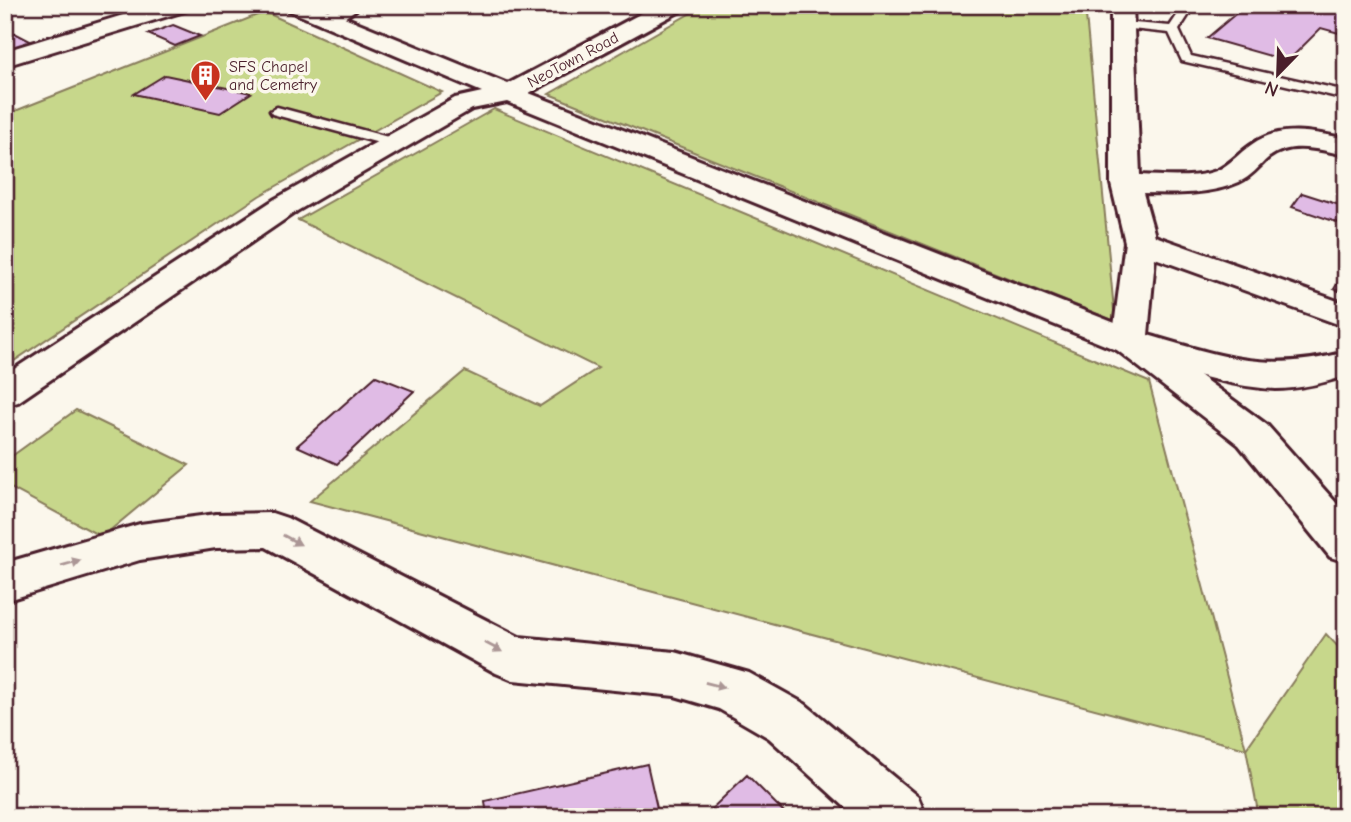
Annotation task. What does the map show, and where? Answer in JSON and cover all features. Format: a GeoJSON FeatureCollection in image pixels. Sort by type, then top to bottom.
{"type":"FeatureCollection","features":[{"type":"Feature","properties":{"kind":"street"},"geometry":{"type":"LineString","coordinates":[[5,59],[180,5]]}},
{"type":"Feature","properties":{"kind":"street"},"geometry":{"type":"LineString","coordinates":[[296,5],[490,87],[1130,342],[1219,366],[1277,376],[1315,372],[1346,364]]}},
{"type":"Feature","properties":{"kind":"street"},"geometry":{"type":"LineString","coordinates":[[329,18],[351,5]]}},
{"type":"Feature","properties":{"kind":"street","name":"NeoTown Road"},"geometry":{"type":"LineString","coordinates":[[529,58],[631,5]]}},
{"type":"Feature","properties":{"kind":"street","name":"NeoTown Road"},"geometry":{"type":"LineString","coordinates":[[5,393],[286,205],[490,87],[674,5]]}},
{"type":"Feature","properties":{"kind":"street"},"geometry":{"type":"LineString","coordinates":[[1122,15],[1126,184],[1141,242],[1130,342]]}},
{"type":"Feature","properties":{"kind":"street"},"geometry":{"type":"LineString","coordinates":[[1126,184],[1196,184],[1219,180],[1238,172],[1266,147],[1288,141],[1324,142],[1346,147]]}},
{"type":"Feature","properties":{"kind":"street"},"geometry":{"type":"LineString","coordinates":[[1141,242],[1346,316]]}},
{"type":"Feature","properties":{"kind":"street"},"geometry":{"type":"LineString","coordinates":[[1130,342],[1253,435],[1346,544]]}},
{"type":"Feature","properties":{"kind":"street"},"geometry":{"type":"LineString","coordinates":[[5,582],[140,542],[216,531],[272,530],[513,658],[675,674],[731,689],[787,721],[898,817]]}},
{"type":"Feature","properties":{"kind":"lane"},"geometry":{"type":"LineString","coordinates":[[1173,30],[1190,5]]}},
{"type":"Feature","properties":{"kind":"lane"},"geometry":{"type":"LineString","coordinates":[[1122,15],[1173,30],[1186,58],[1346,95]]}},
{"type":"Feature","properties":{"kind":"lane"},"geometry":{"type":"LineString","coordinates":[[277,111],[394,143]]}},
{"type":"Feature","properties":{"kind":"green space"},"geometry":{"type":"Polygon","coordinates":[[[705,5],[1085,5],[1115,321],[549,94],[705,5]]]}},
{"type":"Feature","properties":{"kind":"green space"},"geometry":{"type":"Polygon","coordinates":[[[265,12],[442,92],[259,196],[5,367],[5,115],[265,12]]]}},
{"type":"Feature","properties":{"kind":"green space"},"geometry":{"type":"Polygon","coordinates":[[[494,109],[1149,382],[1246,749],[310,501],[465,371],[540,406],[598,368],[298,220],[494,109]]]}},
{"type":"Feature","properties":{"kind":"green space"},"geometry":{"type":"Polygon","coordinates":[[[76,410],[189,465],[102,537],[5,485],[5,461],[76,410]]]}},
{"type":"Feature","properties":{"kind":"green space"},"geometry":{"type":"Polygon","coordinates":[[[1326,634],[1346,655],[1346,817],[1259,817],[1246,749],[1326,634]]]}},
{"type":"Feature","properties":{"kind":"building"},"geometry":{"type":"Polygon","coordinates":[[[1246,5],[1346,5],[1346,35],[1321,28],[1288,61],[1207,38],[1246,5]]]}},
{"type":"Feature","properties":{"kind":"building"},"geometry":{"type":"Polygon","coordinates":[[[173,25],[200,36],[175,46],[148,34],[173,25]]]}},
{"type":"Feature","properties":{"kind":"building"},"geometry":{"type":"Polygon","coordinates":[[[5,28],[36,44],[5,54],[5,28]]]}},
{"type":"Feature","properties":{"kind":"building","name":"SFS Chapel and Cemetry"},"geometry":{"type":"Polygon","coordinates":[[[165,75],[251,93],[220,113],[134,94],[165,75]]]}},
{"type":"Feature","properties":{"kind":"building"},"geometry":{"type":"Polygon","coordinates":[[[1302,193],[1346,207],[1345,225],[1292,207],[1302,193]]]}},
{"type":"Feature","properties":{"kind":"building"},"geometry":{"type":"Polygon","coordinates":[[[1346,273],[1346,294],[1334,289],[1346,273]]]}},
{"type":"Feature","properties":{"kind":"building"},"geometry":{"type":"Polygon","coordinates":[[[376,376],[414,391],[337,464],[297,446],[376,376]]]}},
{"type":"Feature","properties":{"kind":"building"},"geometry":{"type":"Polygon","coordinates":[[[647,764],[659,817],[487,817],[485,801],[647,764]]]}},
{"type":"Feature","properties":{"kind":"building"},"geometry":{"type":"Polygon","coordinates":[[[747,775],[789,817],[703,817],[747,775]]]}},
{"type":"Feature","properties":{"kind":"place","name":"SFS Chapel and Cemetry"},"geometry":{"type":"Point","coordinates":[206,103]}}]}
